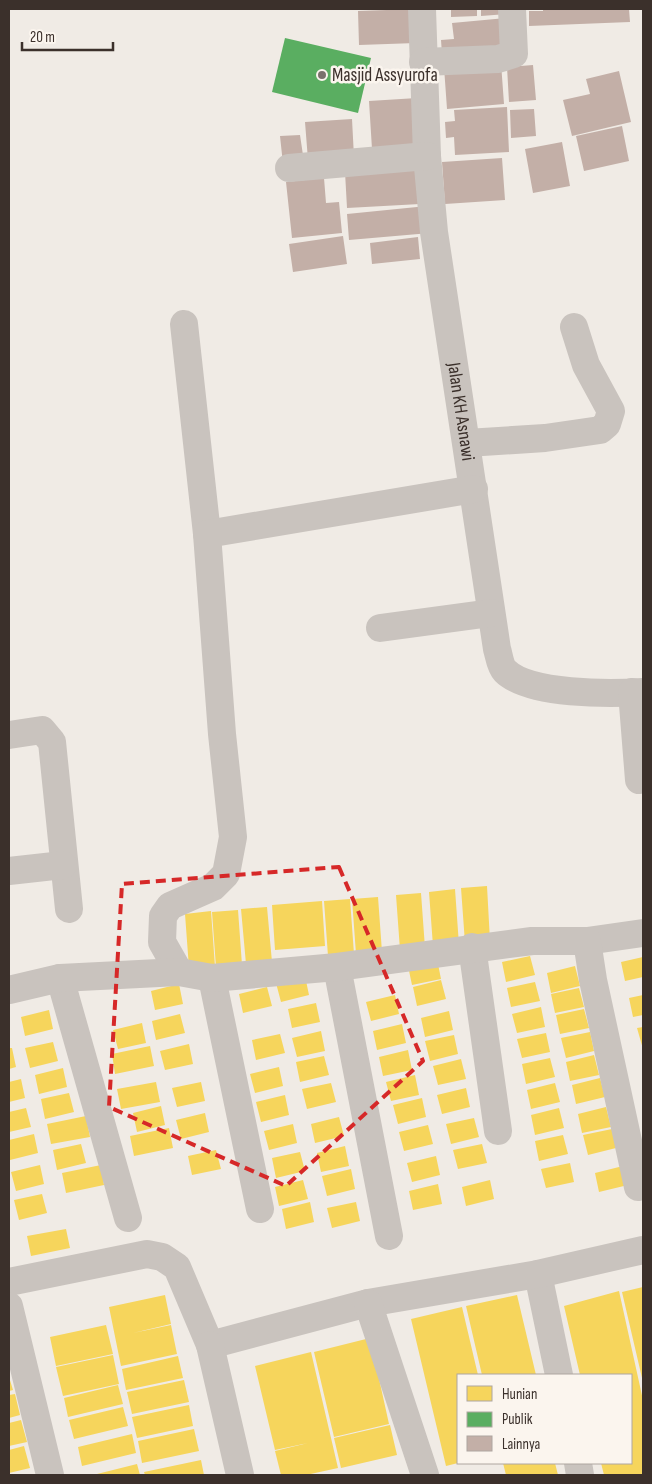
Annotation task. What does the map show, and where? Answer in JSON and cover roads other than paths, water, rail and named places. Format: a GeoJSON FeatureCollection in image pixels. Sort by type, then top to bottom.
{"type":"FeatureCollection","features":[{"type":"Feature","properties":{"kind":"street","name":"Jalan KH Asnawi"},"geometry":{"type":"LineString","coordinates":[[422,9],[427,156],[434,232],[474,489],[491,613],[497,649],[503,670],[517,679],[570,692],[638,692]]}},
{"type":"Feature","properties":{"kind":"street"},"geometry":{"type":"LineString","coordinates":[[423,62],[498,59],[514,54],[512,9]]}},
{"type":"Feature","properties":{"kind":"street"},"geometry":{"type":"LineString","coordinates":[[289,168],[427,156]]}},
{"type":"Feature","properties":{"kind":"street"},"geometry":{"type":"LineString","coordinates":[[180,972],[162,942],[160,928],[163,916],[170,906],[213,887],[226,874],[232,837],[207,534],[184,324]]}},
{"type":"Feature","properties":{"kind":"street"},"geometry":{"type":"LineString","coordinates":[[466,443],[545,438],[586,433],[600,430],[607,424],[611,411],[586,365],[574,326]]}},
{"type":"Feature","properties":{"kind":"street"},"geometry":{"type":"LineString","coordinates":[[207,534],[474,489]]}},
{"type":"Feature","properties":{"kind":"street"},"geometry":{"type":"LineString","coordinates":[[380,628],[491,613]]}},
{"type":"Feature","properties":{"kind":"street"},"geometry":{"type":"LineString","coordinates":[[638,692],[639,780]]}},
{"type":"Feature","properties":{"kind":"street"},"geometry":{"type":"LineString","coordinates":[[9,735],[42,730],[52,742],[69,909]]}},
{"type":"Feature","properties":{"kind":"street"},"geometry":{"type":"LineString","coordinates":[[9,871],[64,865]]}},
{"type":"Feature","properties":{"kind":"street"},"geometry":{"type":"LineString","coordinates":[[9,990],[60,978],[180,972],[212,978],[337,967],[472,947],[532,941],[587,941],[643,933]]}},
{"type":"Feature","properties":{"kind":"street"},"geometry":{"type":"LineString","coordinates":[[587,941],[593,980],[638,1186]]}},
{"type":"Feature","properties":{"kind":"street"},"geometry":{"type":"LineString","coordinates":[[472,947],[498,1131]]}},
{"type":"Feature","properties":{"kind":"street"},"geometry":{"type":"LineString","coordinates":[[337,967],[389,1236]]}},
{"type":"Feature","properties":{"kind":"street"},"geometry":{"type":"LineString","coordinates":[[60,978],[128,1218]]}},
{"type":"Feature","properties":{"kind":"street"},"geometry":{"type":"LineString","coordinates":[[212,978],[260,1209]]}},
{"type":"Feature","properties":{"kind":"street"},"geometry":{"type":"LineString","coordinates":[[210,1345],[368,1303],[538,1274],[643,1250]]}},
{"type":"Feature","properties":{"kind":"street"},"geometry":{"type":"LineString","coordinates":[[9,1282],[148,1254],[162,1257],[178,1267],[210,1345],[240,1475]]}},
{"type":"Feature","properties":{"kind":"street"},"geometry":{"type":"LineString","coordinates":[[538,1274],[559,1374]]}},
{"type":"Feature","properties":{"kind":"street"},"geometry":{"type":"LineString","coordinates":[[368,1303],[424,1475]]}},
{"type":"Feature","properties":{"kind":"street"},"geometry":{"type":"LineString","coordinates":[[9,1306],[50,1475]]}},
{"type":"Feature","properties":{"kind":"place","name":"Masjid Assyurofa"},"geometry":{"type":"Point","coordinates":[322,75]}}]}
